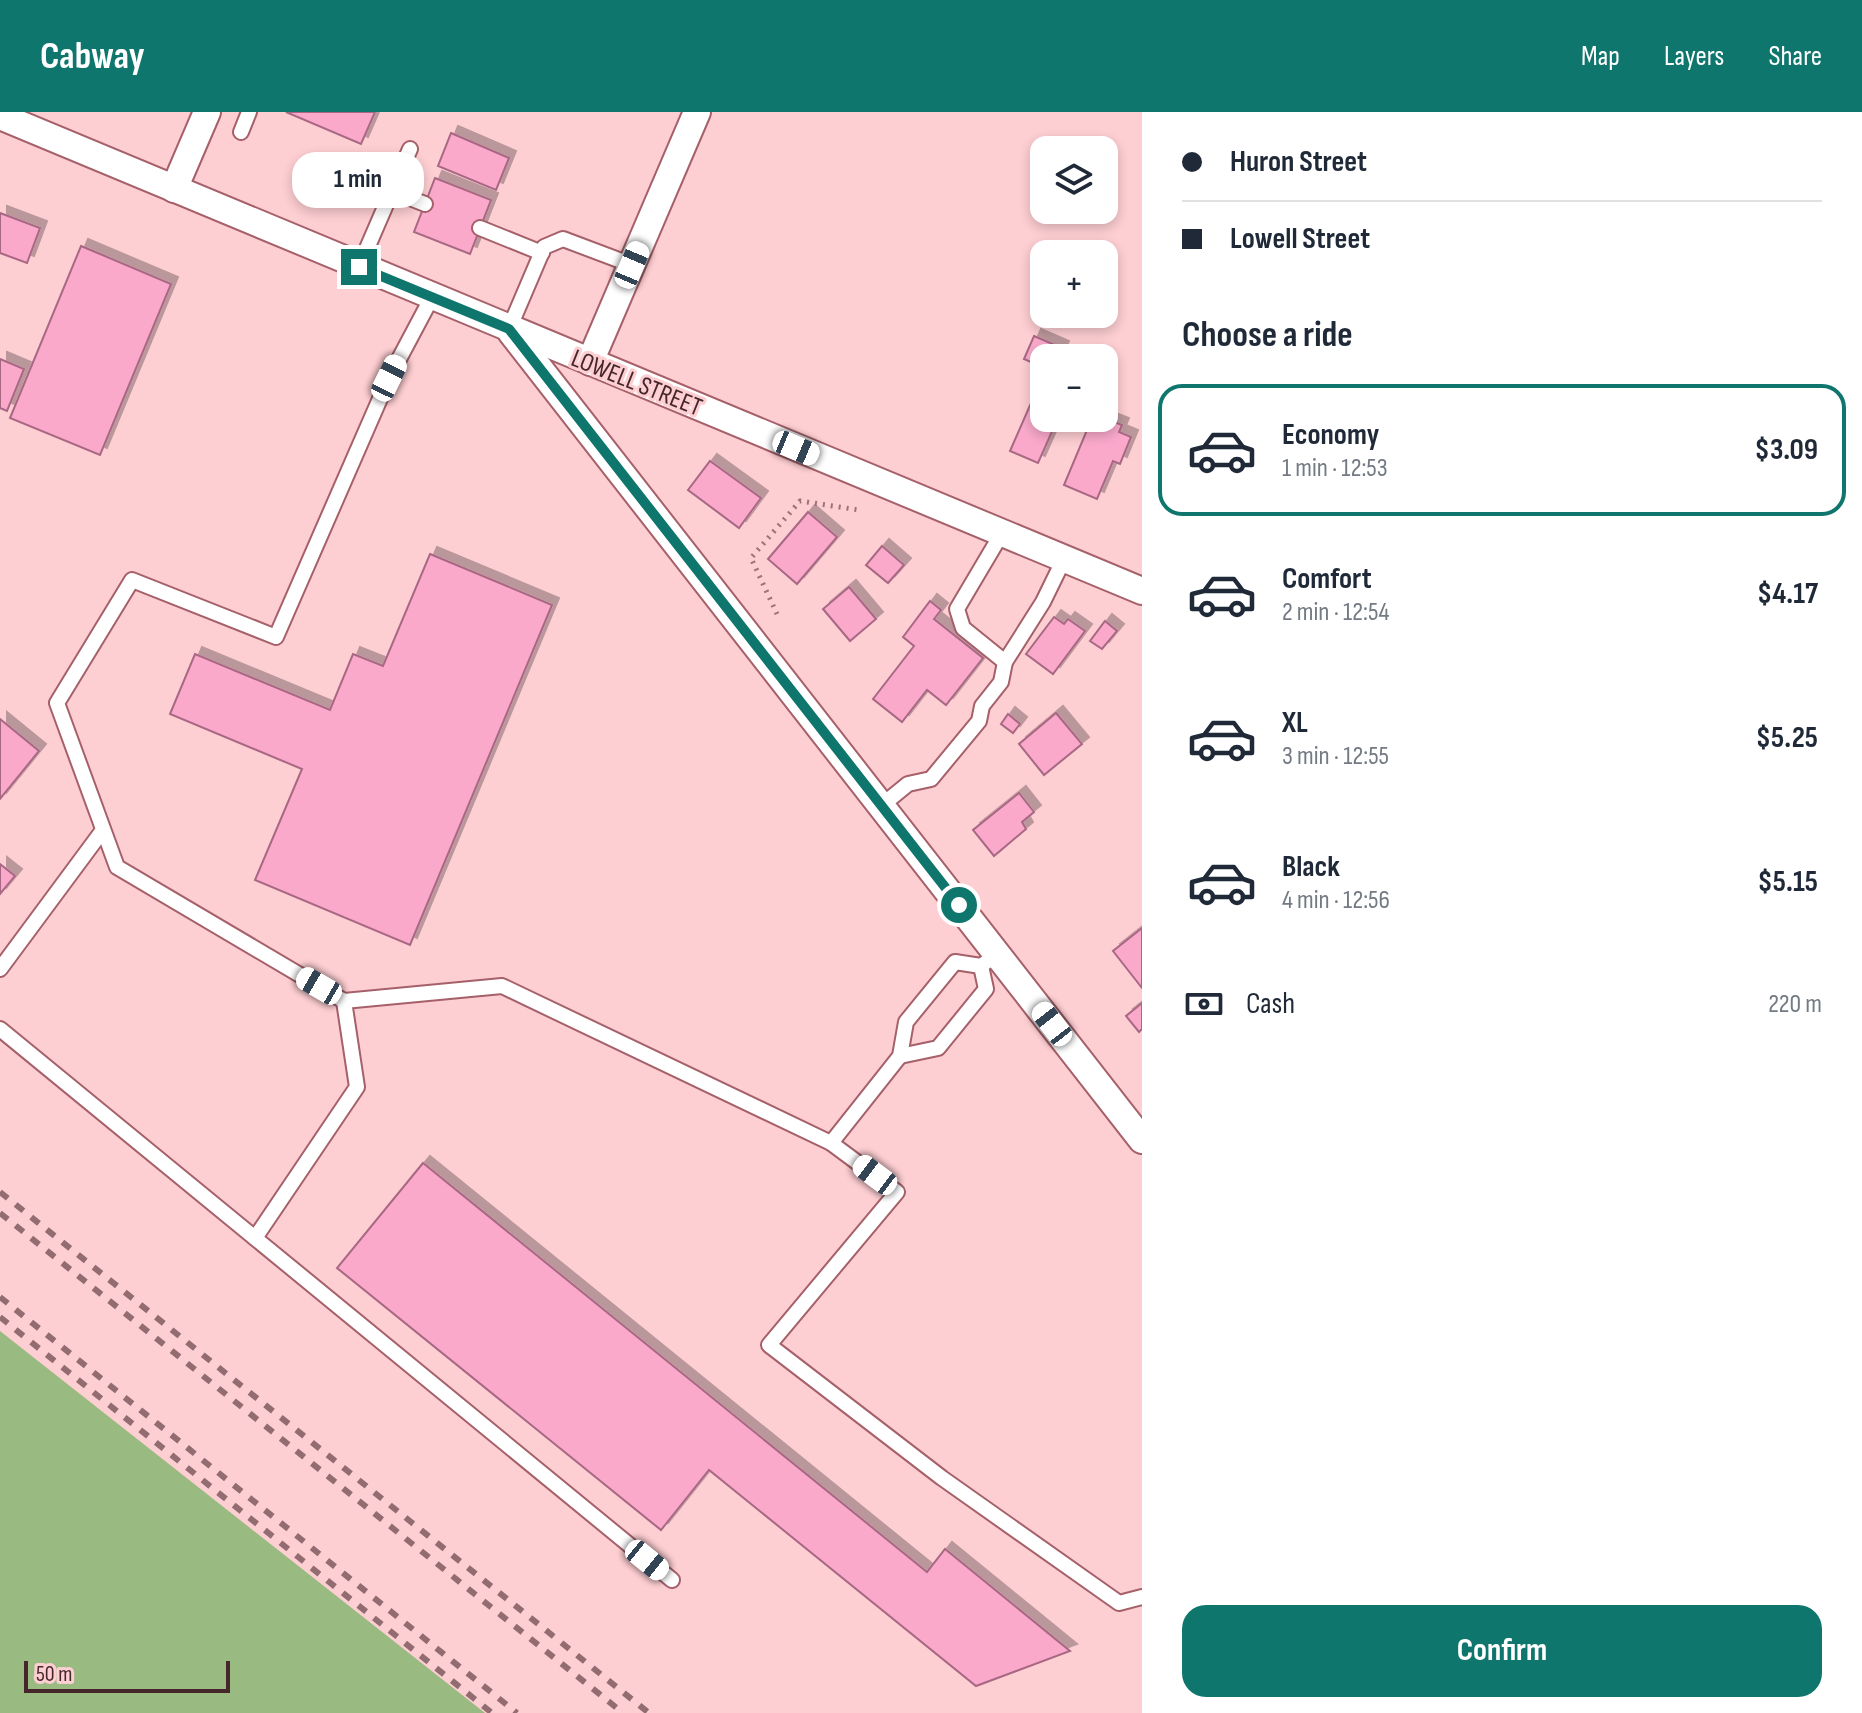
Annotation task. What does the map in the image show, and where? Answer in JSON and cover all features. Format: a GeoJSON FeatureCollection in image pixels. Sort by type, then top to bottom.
{"type":"FeatureCollection","features":[{"type":"Feature","properties":{"kind":"street"},"geometry":{"type":"LineString","coordinates":[[174,189],[207,112]]}},
{"type":"Feature","properties":{"kind":"street"},"geometry":{"type":"LineString","coordinates":[[590,362],[697,112]]}},
{"type":"Feature","properties":{"kind":"street","name":"LOWELL STREET"},"geometry":{"type":"LineString","coordinates":[[0,116],[1142,591]]}},
{"type":"Feature","properties":{"kind":"street"},"geometry":{"type":"LineString","coordinates":[[509,329],[881,806],[989,960],[1142,1140]]}},
{"type":"Feature","properties":{"kind":"lane"},"geometry":{"type":"LineString","coordinates":[[241,132],[249,112]]}},
{"type":"Feature","properties":{"kind":"lane"},"geometry":{"type":"LineString","coordinates":[[359,267],[410,149]]}},
{"type":"Feature","properties":{"kind":"lane"},"geometry":{"type":"LineString","coordinates":[[392,191],[425,204]]}},
{"type":"Feature","properties":{"kind":"lane"},"geometry":{"type":"LineString","coordinates":[[480,228],[542,253]]}},
{"type":"Feature","properties":{"kind":"lane"},"geometry":{"type":"LineString","coordinates":[[509,329],[542,253],[554,240],[563,239],[632,265]]}},
{"type":"Feature","properties":{"kind":"lane"},"geometry":{"type":"LineString","coordinates":[[432,297],[389,378],[276,637],[132,580],[57,703],[117,867],[344,1001],[502,986],[831,1143],[897,1192],[769,1345],[942,1478],[1119,1603],[1142,1597]]}},
{"type":"Feature","properties":{"kind":"lane"},"geometry":{"type":"LineString","coordinates":[[1002,533],[957,609],[963,628],[1005,662]]}},
{"type":"Feature","properties":{"kind":"lane"},"geometry":{"type":"LineString","coordinates":[[881,806],[908,784],[931,779],[979,721],[982,706],[1001,682],[1005,662],[1043,602],[1064,559]]}},
{"type":"Feature","properties":{"kind":"lane"},"geometry":{"type":"LineString","coordinates":[[0,969],[103,830]]}},
{"type":"Feature","properties":{"kind":"lane"},"geometry":{"type":"LineString","coordinates":[[831,1143],[900,1056],[906,1022],[955,962],[989,960],[986,989],[938,1048],[900,1056]]}},
{"type":"Feature","properties":{"kind":"lane"},"geometry":{"type":"LineString","coordinates":[[255,1238],[357,1087],[344,1001]]}},
{"type":"Feature","properties":{"kind":"lane"},"geometry":{"type":"LineString","coordinates":[[0,1029],[672,1580]]}},
{"type":"Feature","properties":{"kind":"path"},"geometry":{"type":"LineString","coordinates":[[777,614],[751,558],[800,501],[859,510]]}},
{"type":"Feature","properties":{"kind":"green space"},"geometry":{"type":"Polygon","coordinates":[[[0,1331],[485,1713],[0,1713],[0,1331]]]}},
{"type":"Feature","properties":{"kind":"building"},"geometry":{"type":"Polygon","coordinates":[[[286,112],[375,112],[361,144],[286,112]]]}},
{"type":"Feature","properties":{"kind":"building"},"geometry":{"type":"Polygon","coordinates":[[[451,133],[509,158],[496,190],[438,166],[451,133]]]}},
{"type":"Feature","properties":{"kind":"building"},"geometry":{"type":"Polygon","coordinates":[[[435,178],[491,200],[470,254],[414,232],[435,178]]]}},
{"type":"Feature","properties":{"kind":"building"},"geometry":{"type":"Polygon","coordinates":[[[0,213],[40,228],[27,263],[0,253],[0,213]]]}},
{"type":"Feature","properties":{"kind":"building"},"geometry":{"type":"Polygon","coordinates":[[[81,246],[171,284],[100,455],[10,418],[81,246]]]}},
{"type":"Feature","properties":{"kind":"building"},"geometry":{"type":"Polygon","coordinates":[[[1034,336],[1053,344],[1031,344],[1034,336]]]}},
{"type":"Feature","properties":{"kind":"building"},"geometry":{"type":"Polygon","coordinates":[[[1030,345],[1030,362],[1024,359],[1030,345]]]}},
{"type":"Feature","properties":{"kind":"building"},"geometry":{"type":"Polygon","coordinates":[[[0,359],[24,369],[7,411],[0,408],[0,359]]]}},
{"type":"Feature","properties":{"kind":"building"},"geometry":{"type":"Polygon","coordinates":[[[1030,405],[1030,432],[1052,432],[1038,463],[1010,451],[1030,405]]]}},
{"type":"Feature","properties":{"kind":"building"},"geometry":{"type":"Polygon","coordinates":[[[1118,423],[1122,425],[1119,432],[1131,437],[1120,464],[1113,461],[1097,499],[1064,485],[1086,432],[1118,432],[1118,423]]]}},
{"type":"Feature","properties":{"kind":"building"},"geometry":{"type":"Polygon","coordinates":[[[710,461],[761,498],[739,528],[688,490],[710,461]]]}},
{"type":"Feature","properties":{"kind":"building"},"geometry":{"type":"Polygon","coordinates":[[[808,512],[837,537],[797,584],[768,559],[808,512]]]}},
{"type":"Feature","properties":{"kind":"building"},"geometry":{"type":"Polygon","coordinates":[[[882,546],[904,565],[888,583],[866,565],[882,546]]]}},
{"type":"Feature","properties":{"kind":"building"},"geometry":{"type":"Polygon","coordinates":[[[430,554],[552,605],[410,945],[255,880],[302,769],[170,714],[195,654],[330,710],[353,654],[383,666],[430,554]]]}},
{"type":"Feature","properties":{"kind":"building"},"geometry":{"type":"Polygon","coordinates":[[[849,587],[876,619],[850,641],[823,609],[849,587]]]}},
{"type":"Feature","properties":{"kind":"building"},"geometry":{"type":"Polygon","coordinates":[[[930,601],[941,610],[934,619],[983,658],[946,705],[927,690],[902,722],[873,699],[914,646],[903,637],[930,601]]]}},
{"type":"Feature","properties":{"kind":"building"},"geometry":{"type":"Polygon","coordinates":[[[1054,617],[1064,624],[1068,619],[1085,631],[1053,674],[1026,654],[1054,617]]]}},
{"type":"Feature","properties":{"kind":"building"},"geometry":{"type":"Polygon","coordinates":[[[1105,621],[1117,631],[1102,649],[1090,641],[1105,621]]]}},
{"type":"Feature","properties":{"kind":"building"},"geometry":{"type":"Polygon","coordinates":[[[1056,713],[1082,744],[1044,775],[1019,744],[1056,713]]]}},
{"type":"Feature","properties":{"kind":"building"},"geometry":{"type":"Polygon","coordinates":[[[1008,714],[1020,724],[1013,733],[1001,724],[1008,714]]]}},
{"type":"Feature","properties":{"kind":"building"},"geometry":{"type":"Polygon","coordinates":[[[0,719],[39,751],[0,799],[0,719]]]}},
{"type":"Feature","properties":{"kind":"building"},"geometry":{"type":"Polygon","coordinates":[[[1019,793],[1034,812],[1022,822],[1026,829],[994,856],[973,830],[1019,793]]]}},
{"type":"Feature","properties":{"kind":"building"},"geometry":{"type":"Polygon","coordinates":[[[0,864],[15,876],[0,894],[0,864]]]}},
{"type":"Feature","properties":{"kind":"building"},"geometry":{"type":"Polygon","coordinates":[[[1142,928],[1142,988],[1113,951],[1142,928]]]}},
{"type":"Feature","properties":{"kind":"building"},"geometry":{"type":"Polygon","coordinates":[[[1142,1003],[1142,1029],[1139,1032],[1126,1016],[1142,1003]]]}},
{"type":"Feature","properties":{"kind":"building"},"geometry":{"type":"Polygon","coordinates":[[[423,1163],[927,1572],[945,1549],[1070,1651],[976,1686],[709,1470],[661,1530],[337,1268],[423,1163]]]}},
{"type":"Feature","properties":{"kind":"railway"},"geometry":{"type":"LineString","coordinates":[[0,1192],[649,1713]]}},
{"type":"Feature","properties":{"kind":"railway"},"geometry":{"type":"LineString","coordinates":[[0,1213],[623,1713]]}},
{"type":"Feature","properties":{"kind":"railway"},"geometry":{"type":"LineString","coordinates":[[0,1297],[517,1713]]}},
{"type":"Feature","properties":{"kind":"railway"},"geometry":{"type":"LineString","coordinates":[[0,1317],[492,1713]]}},
{"type":"Feature","properties":{"kind":"route"},"geometry":{"type":"LineString","coordinates":[[359,267],[509,329],[959,905]]}}]}
